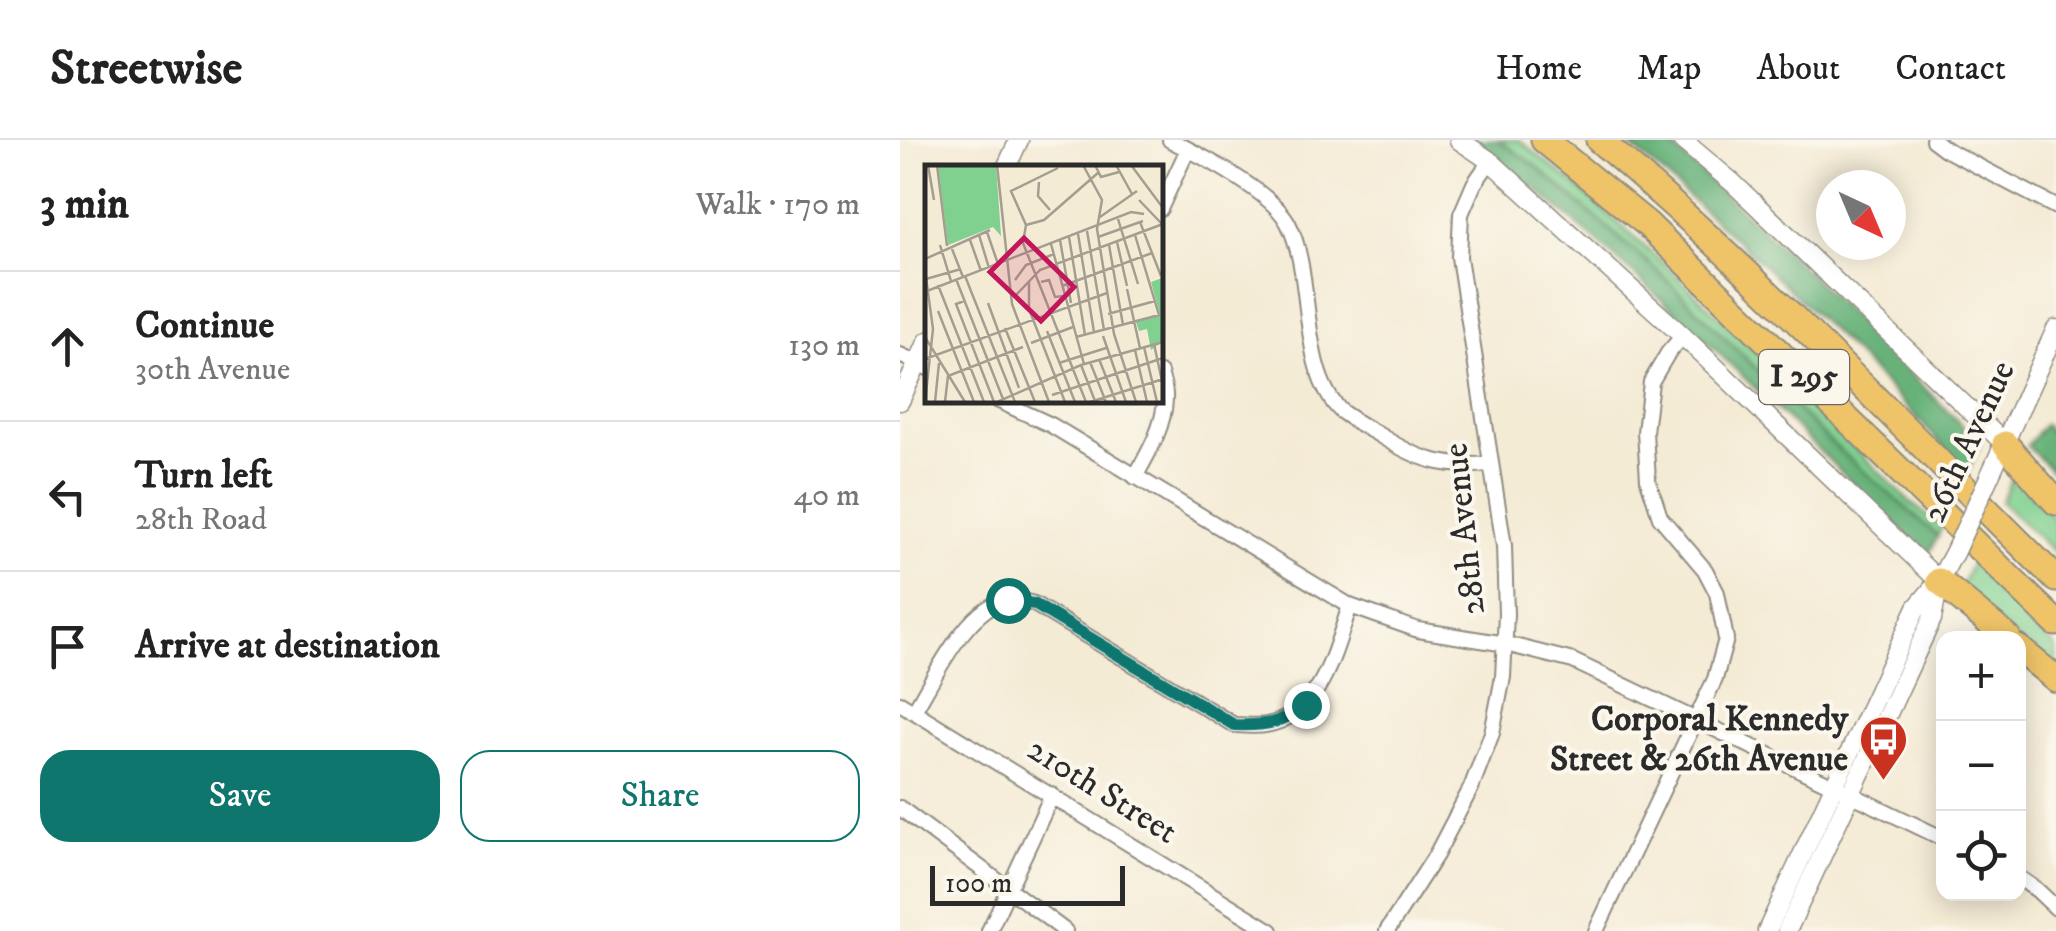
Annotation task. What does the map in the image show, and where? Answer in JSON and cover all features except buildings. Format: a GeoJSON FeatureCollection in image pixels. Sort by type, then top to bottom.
{"type":"FeatureCollection","features":[{"type":"Feature","properties":{"kind":"highway","name":"I 295"},"geometry":{"type":"LineString","coordinates":[[1544,140],[1647,224],[2056,622]]}},
{"type":"Feature","properties":{"kind":"highway","name":"I 295"},"geometry":{"type":"LineString","coordinates":[[1599,140],[1735,261],[2056,579]]}},
{"type":"Feature","properties":{"kind":"highway"},"geometry":{"type":"LineString","coordinates":[[2004,444],[2056,502]]}},
{"type":"Feature","properties":{"kind":"highway"},"geometry":{"type":"LineString","coordinates":[[1939,581],[2000,631]]}},
{"type":"Feature","properties":{"kind":"highway"},"geometry":{"type":"LineString","coordinates":[[2026,655],[2056,679]]}},
{"type":"Feature","properties":{"kind":"street"},"geometry":{"type":"LineString","coordinates":[[1007,165],[1019,140]]}},
{"type":"Feature","properties":{"kind":"street"},"geometry":{"type":"LineString","coordinates":[[1170,140],[1240,180],[1271,202],[1288,222],[1302,269],[1318,370],[1342,411],[1422,459],[1452,465],[1489,464]]}},
{"type":"Feature","properties":{"kind":"street"},"geometry":{"type":"LineString","coordinates":[[1458,140],[1490,161],[1683,336],[1939,581]]}},
{"type":"Feature","properties":{"kind":"street"},"geometry":{"type":"LineString","coordinates":[[1682,140],[1733,183],[2004,444]]}},
{"type":"Feature","properties":{"kind":"street"},"geometry":{"type":"LineString","coordinates":[[1943,143],[2056,207]]}},
{"type":"Feature","properties":{"kind":"street"},"geometry":{"type":"LineString","coordinates":[[1162,206],[1188,149]]}},
{"type":"Feature","properties":{"kind":"street","name":"28th Avenue"},"geometry":{"type":"LineString","coordinates":[[1387,931],[1436,855],[1471,788],[1492,733],[1504,677],[1504,546],[1459,256],[1461,214],[1490,161]]}},
{"type":"Feature","properties":{"kind":"street","name":"26th Avenue"},"geometry":{"type":"LineString","coordinates":[[1786,931],[1918,608],[1955,551],[2056,329]]}},
{"type":"Feature","properties":{"kind":"street"},"geometry":{"type":"LineString","coordinates":[[1596,931],[1715,679],[1726,639],[1717,592],[1705,570],[1660,517],[1648,480],[1645,432],[1651,382],[1683,336]]}},
{"type":"Feature","properties":{"kind":"street"},"geometry":{"type":"LineString","coordinates":[[900,401],[915,362]]}},
{"type":"Feature","properties":{"kind":"street"},"geometry":{"type":"LineString","coordinates":[[1134,477],[1150,452],[1161,419],[1166,396],[1162,381]]}},
{"type":"Feature","properties":{"kind":"street"},"geometry":{"type":"LineString","coordinates":[[1000,402],[1051,426],[1350,606],[1418,630],[1573,660],[1936,835]]}},
{"type":"Feature","properties":{"kind":"street"},"geometry":{"type":"LineString","coordinates":[[907,707],[969,625],[986,609],[1008,600],[1034,604],[1234,725],[1264,726],[1284,720],[1306,705],[1324,679],[1350,606]]}},
{"type":"Feature","properties":{"kind":"street","name":"210th Street"},"geometry":{"type":"LineString","coordinates":[[907,707],[1272,931]]}},
{"type":"Feature","properties":{"kind":"street","name":"26th Avenue"},"geometry":{"type":"LineString","coordinates":[[1767,931],[1843,790]]}},
{"type":"Feature","properties":{"kind":"street"},"geometry":{"type":"LineString","coordinates":[[990,931],[1052,795]]}},
{"type":"Feature","properties":{"kind":"street"},"geometry":{"type":"LineString","coordinates":[[900,808],[1064,931]]}},
{"type":"Feature","properties":{"kind":"street"},"geometry":{"type":"LineString","coordinates":[[2026,882],[2056,908]]}},
{"type":"Feature","properties":{"kind":"green space"},"geometry":{"type":"Polygon","coordinates":[[[1474,140],[1519,140],[1584,192],[1679,278],[1912,504],[1942,527],[1927,557],[1650,289],[1474,140]]]}},
{"type":"Feature","properties":{"kind":"green space"},"geometry":{"type":"Polygon","coordinates":[[[1474,140],[1498,140],[1537,167],[1659,272],[1827,439],[1938,536],[1927,557],[1650,289],[1474,140]]]}},
{"type":"Feature","properties":{"kind":"green space"},"geometry":{"type":"Polygon","coordinates":[[[1624,140],[1665,140],[1792,257],[1980,443],[1967,473],[1801,301],[1624,140]]]}},
{"type":"Feature","properties":{"kind":"green space"},"geometry":{"type":"Polygon","coordinates":[[[2044,425],[2056,438],[2056,475],[2027,446],[2044,425]]]}},
{"type":"Feature","properties":{"kind":"green space"},"geometry":{"type":"Polygon","coordinates":[[[2014,473],[2056,521],[2056,554],[2001,502],[2014,473]]]}},
{"type":"Feature","properties":{"kind":"green space"},"geometry":{"type":"Polygon","coordinates":[[[1974,558],[1993,585],[2056,648],[2056,673],[2026,648],[2026,631],[2006,631],[1959,591],[1974,558]]]}},
{"type":"Feature","properties":{"kind":"place","name":"Corporal Kennedy Street & 26th Avenue"},"geometry":{"type":"Point","coordinates":[1883,782]}},
{"type":"Feature","properties":{"kind":"route"},"geometry":{"type":"LineString","coordinates":[[1008,600],[1034,604],[1234,725],[1264,726],[1284,720],[1306,705]]}}]}
